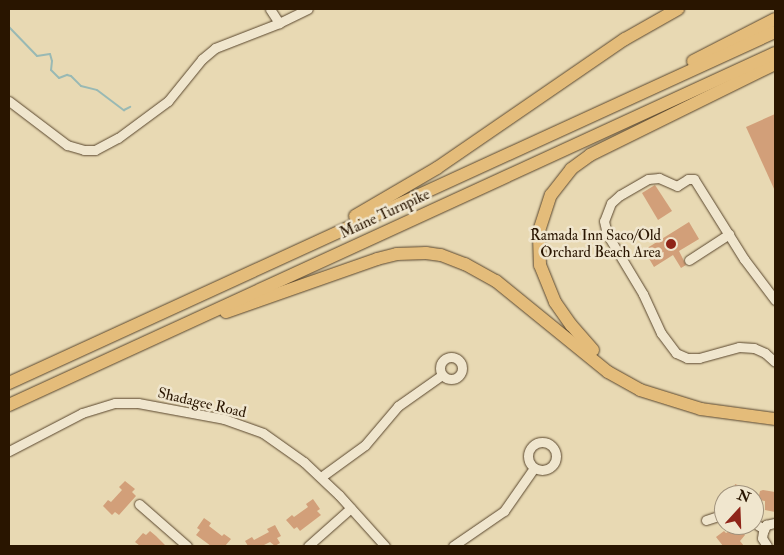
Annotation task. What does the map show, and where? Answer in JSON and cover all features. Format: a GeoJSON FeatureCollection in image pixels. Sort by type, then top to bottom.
{"type":"FeatureCollection","features":[{"type":"Feature","properties":{"kind":"highway"},"geometry":{"type":"LineString","coordinates":[[279,259],[437,168],[625,39],[678,9]]}},
{"type":"Feature","properties":{"kind":"highway"},"geometry":{"type":"LineString","coordinates":[[617,104],[775,18]]}},
{"type":"Feature","properties":{"kind":"highway","name":"Maine Turnpike"},"geometry":{"type":"LineString","coordinates":[[9,383],[775,32]]}},
{"type":"Feature","properties":{"kind":"highway","name":"Maine Turnpike"},"geometry":{"type":"LineString","coordinates":[[9,405],[775,53]]}},
{"type":"Feature","properties":{"kind":"highway"},"geometry":{"type":"LineString","coordinates":[[775,64],[580,162],[563,178],[547,203],[540,226],[538,247],[542,275],[554,302],[581,337],[613,366],[638,382],[681,398],[775,418]]}},
{"type":"Feature","properties":{"kind":"highway"},"geometry":{"type":"LineString","coordinates":[[167,332],[376,259],[397,254],[426,253],[441,255],[465,264],[496,281],[608,372],[640,390],[702,408],[775,418]]}},
{"type":"Feature","properties":{"kind":"street"},"geometry":{"type":"LineString","coordinates":[[270,9],[279,23]]}},
{"type":"Feature","properties":{"kind":"street"},"geometry":{"type":"LineString","coordinates":[[9,101],[67,145],[84,150],[95,150],[118,138],[168,101],[202,59],[215,48],[279,23],[308,9]]}},
{"type":"Feature","properties":{"kind":"street"},"geometry":{"type":"LineString","coordinates":[[775,300],[729,234],[696,181],[691,178],[677,186],[659,178],[644,181],[615,198],[604,221],[607,234],[643,294],[661,333],[676,353],[687,358],[699,358],[739,348],[754,348],[765,352],[775,362]]}},
{"type":"Feature","properties":{"kind":"street"},"geometry":{"type":"LineString","coordinates":[[689,260],[729,234]]}},
{"type":"Feature","properties":{"kind":"street"},"geometry":{"type":"LineString","coordinates":[[321,478],[364,445],[398,406],[442,375]]}},
{"type":"Feature","properties":{"kind":"street","name":"Shadagee Road"},"geometry":{"type":"LineString","coordinates":[[9,452],[97,407],[115,403],[138,403],[204,414],[255,430],[278,443],[321,478],[385,546]]}},
{"type":"Feature","properties":{"kind":"street"},"geometry":{"type":"LineString","coordinates":[[453,546],[493,524],[508,507],[534,468]]}},
{"type":"Feature","properties":{"kind":"street"},"geometry":{"type":"LineString","coordinates":[[138,504],[187,546]]}},
{"type":"Feature","properties":{"kind":"street"},"geometry":{"type":"LineString","coordinates":[[308,546],[351,508]]}},
{"type":"Feature","properties":{"kind":"street"},"geometry":{"type":"LineString","coordinates":[[706,520],[714,517]]}},
{"type":"Feature","properties":{"kind":"street"},"geometry":{"type":"LineString","coordinates":[[764,529],[769,523],[775,523]]}},
{"type":"Feature","properties":{"kind":"street"},"geometry":{"type":"LineString","coordinates":[[763,535],[762,538],[767,546]]}},
{"type":"Feature","properties":{"kind":"building"},"geometry":{"type":"Polygon","coordinates":[[[775,114],[775,191],[746,127],[775,114]]]}},
{"type":"Feature","properties":{"kind":"building"},"geometry":{"type":"Polygon","coordinates":[[[655,185],[672,211],[658,220],[642,193],[655,185]]]}},
{"type":"Feature","properties":{"kind":"building","name":"Ramada Inn Saco/Old Orchard Beach Area"},"geometry":{"type":"Polygon","coordinates":[[[689,222],[699,239],[679,251],[686,265],[681,268],[673,255],[654,267],[644,250],[689,222]]]}},
{"type":"Feature","properties":{"kind":"building"},"geometry":{"type":"Polygon","coordinates":[[[125,481],[135,489],[132,492],[136,496],[119,515],[115,512],[112,515],[103,506],[108,500],[111,502],[122,490],[119,487],[125,481]]]}},
{"type":"Feature","properties":{"kind":"building"},"geometry":{"type":"Polygon","coordinates":[[[764,490],[775,492],[775,512],[765,510],[764,490]]]}},
{"type":"Feature","properties":{"kind":"building"},"geometry":{"type":"Polygon","coordinates":[[[313,499],[320,509],[317,511],[321,515],[300,531],[297,527],[294,529],[286,520],[308,507],[306,504],[313,499]]]}},
{"type":"Feature","properties":{"kind":"building"},"geometry":{"type":"Polygon","coordinates":[[[204,518],[211,523],[209,526],[222,536],[224,534],[231,539],[225,546],[211,546],[196,535],[200,530],[197,528],[204,518]]]}},
{"type":"Feature","properties":{"kind":"building"},"geometry":{"type":"Polygon","coordinates":[[[275,525],[281,536],[277,538],[280,543],[275,546],[270,542],[262,546],[248,546],[245,541],[252,537],[254,540],[269,532],[267,529],[275,525]]]}},
{"type":"Feature","properties":{"kind":"building"},"geometry":{"type":"Polygon","coordinates":[[[150,531],[166,546],[140,546],[135,542],[143,533],[146,535],[150,531]]]}},
{"type":"Feature","properties":{"kind":"building"},"geometry":{"type":"Polygon","coordinates":[[[719,535],[745,535],[740,541],[744,546],[723,546],[716,537],[719,535]]]}},
{"type":"Feature","properties":{"kind":"waterway"},"geometry":{"type":"LineString","coordinates":[[9,27],[37,56],[50,54],[52,61],[51,70],[59,78],[67,75],[71,76],[81,86],[97,90],[124,110],[130,107]]}},
{"type":"Feature","properties":{"kind":"place","name":"Ramada Inn Saco/Old Orchard Beach Area"},"geometry":{"type":"Point","coordinates":[671,244]}}]}
